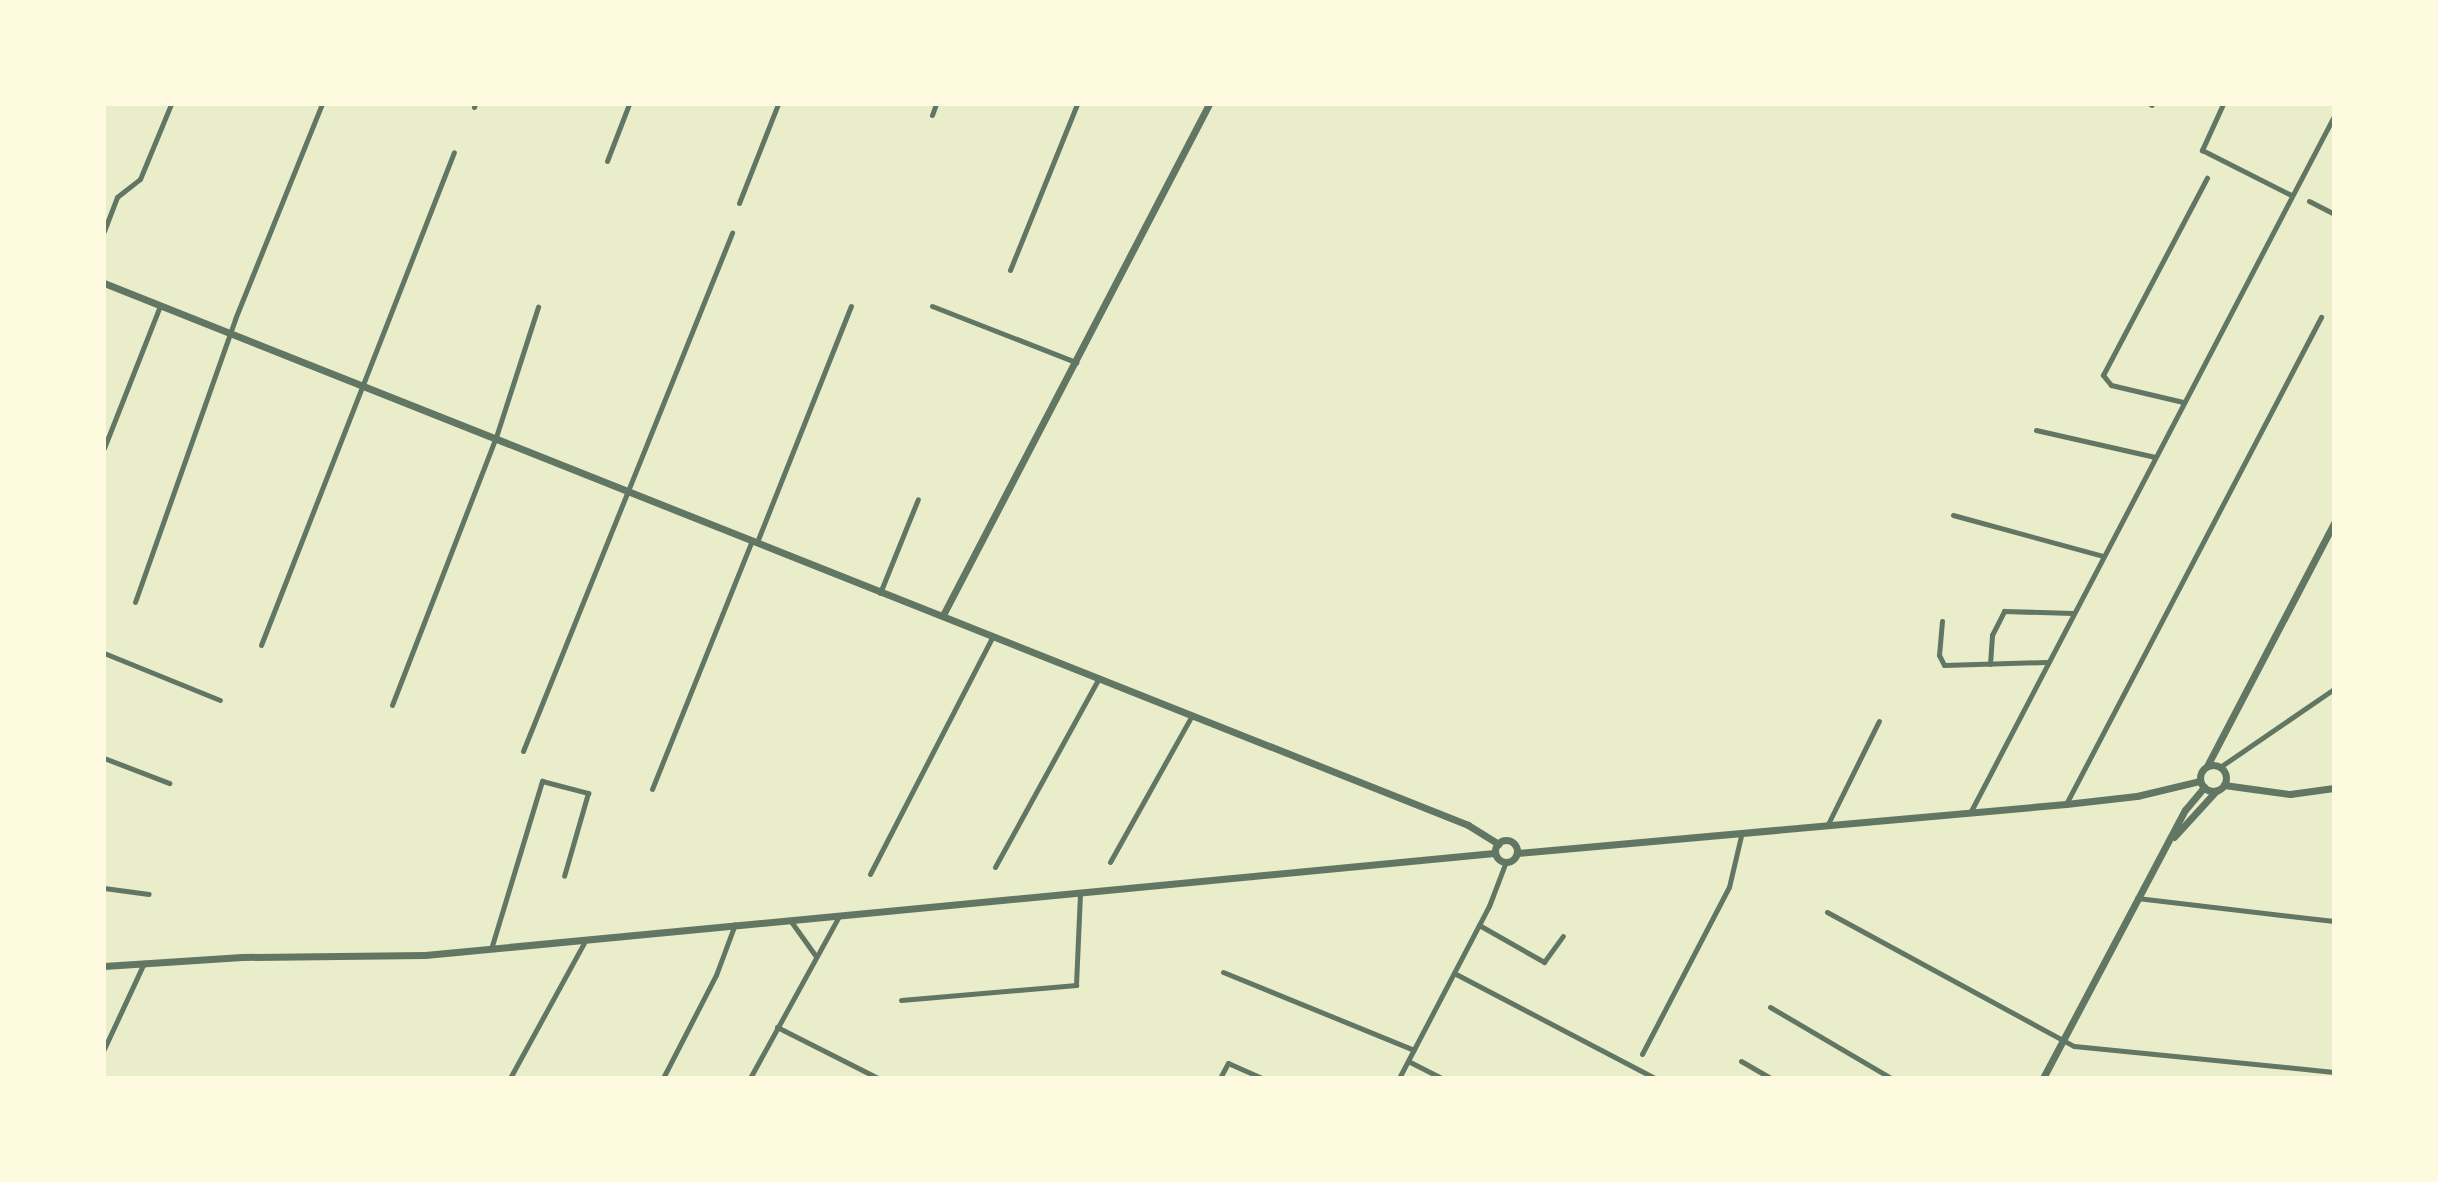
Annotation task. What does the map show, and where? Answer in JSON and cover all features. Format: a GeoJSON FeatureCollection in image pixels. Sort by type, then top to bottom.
{"type":"FeatureCollection","features":[{"type":"Feature","properties":{"kind":"street"},"geometry":{"type":"LineString","coordinates":[[104,231],[117,197],[140,179],[171,104]]}},
{"type":"Feature","properties":{"kind":"street"},"geometry":{"type":"LineString","coordinates":[[135,602],[229,335],[322,104]]}},
{"type":"Feature","properties":{"kind":"street"},"geometry":{"type":"LineString","coordinates":[[607,161],[629,104]]}},
{"type":"Feature","properties":{"kind":"street"},"geometry":{"type":"LineString","coordinates":[[739,203],[778,104]]}},
{"type":"Feature","properties":{"kind":"street"},"geometry":{"type":"LineString","coordinates":[[932,115],[936,104]]}},
{"type":"Feature","properties":{"kind":"street"},"geometry":{"type":"LineString","coordinates":[[1010,270],[1077,104]]}},
{"type":"Feature","properties":{"kind":"street"},"geometry":{"type":"LineString","coordinates":[[943,615],[1209,104]]}},
{"type":"Feature","properties":{"kind":"street"},"geometry":{"type":"LineString","coordinates":[[2223,104],[2202,150],[2291,195]]}},
{"type":"Feature","properties":{"kind":"street"},"geometry":{"type":"LineString","coordinates":[[1971,811],[2046,662],[2334,116]]}},
{"type":"Feature","properties":{"kind":"street"},"geometry":{"type":"LineString","coordinates":[[261,645],[454,152]]}},
{"type":"Feature","properties":{"kind":"street"},"geometry":{"type":"LineString","coordinates":[[2183,402],[2111,385],[2103,375],[2207,178]]}},
{"type":"Feature","properties":{"kind":"street"},"geometry":{"type":"LineString","coordinates":[[2309,201],[2334,214]]}},
{"type":"Feature","properties":{"kind":"street"},"geometry":{"type":"LineString","coordinates":[[523,751],[626,489],[732,233]]}},
{"type":"Feature","properties":{"kind":"street"},"geometry":{"type":"LineString","coordinates":[[104,283],[1468,825],[1498,844],[1512,840],[1518,853]]}},
{"type":"Feature","properties":{"kind":"street"},"geometry":{"type":"LineString","coordinates":[[104,448],[160,306]]}},
{"type":"Feature","properties":{"kind":"street"},"geometry":{"type":"LineString","coordinates":[[652,789],[851,306]]}},
{"type":"Feature","properties":{"kind":"street"},"geometry":{"type":"LineString","coordinates":[[932,306],[1077,362]]}},
{"type":"Feature","properties":{"kind":"street"},"geometry":{"type":"LineString","coordinates":[[392,705],[496,437],[538,307]]}},
{"type":"Feature","properties":{"kind":"street"},"geometry":{"type":"LineString","coordinates":[[2066,804],[2321,317]]}},
{"type":"Feature","properties":{"kind":"street"},"geometry":{"type":"LineString","coordinates":[[2036,430],[2155,457]]}},
{"type":"Feature","properties":{"kind":"street"},"geometry":{"type":"LineString","coordinates":[[880,593],[918,499]]}},
{"type":"Feature","properties":{"kind":"street"},"geometry":{"type":"LineString","coordinates":[[1953,515],[2103,556]]}},
{"type":"Feature","properties":{"kind":"street"},"geometry":{"type":"LineString","coordinates":[[2043,1078],[2137,898],[2202,784],[2207,766],[2334,523]]}},
{"type":"Feature","properties":{"kind":"street"},"geometry":{"type":"LineString","coordinates":[[1990,664],[1992,635],[2004,611],[2073,613]]}},
{"type":"Feature","properties":{"kind":"street"},"geometry":{"type":"LineString","coordinates":[[1942,621],[1939,655],[1944,665],[2046,662]]}},
{"type":"Feature","properties":{"kind":"street"},"geometry":{"type":"LineString","coordinates":[[870,874],[994,635]]}},
{"type":"Feature","properties":{"kind":"street"},"geometry":{"type":"LineString","coordinates":[[104,653],[220,700]]}},
{"type":"Feature","properties":{"kind":"street"},"geometry":{"type":"LineString","coordinates":[[995,867],[1099,678]]}},
{"type":"Feature","properties":{"kind":"street"},"geometry":{"type":"LineString","coordinates":[[2207,766],[2220,767],[2334,689]]}},
{"type":"Feature","properties":{"kind":"street"},"geometry":{"type":"LineString","coordinates":[[1110,862],[1192,715]]}},
{"type":"Feature","properties":{"kind":"street"},"geometry":{"type":"LineString","coordinates":[[1827,826],[1879,721]]}},
{"type":"Feature","properties":{"kind":"street"},"geometry":{"type":"LineString","coordinates":[[104,758],[169,783]]}},
{"type":"Feature","properties":{"kind":"street"},"geometry":{"type":"LineString","coordinates":[[2220,767],[2224,785]]}},
{"type":"Feature","properties":{"kind":"street"},"geometry":{"type":"LineString","coordinates":[[491,949],[542,781],[588,793],[564,876]]}},
{"type":"Feature","properties":{"kind":"street"},"geometry":{"type":"LineString","coordinates":[[1399,1078],[1479,925],[1505,864],[1518,853],[1741,836],[2066,804],[2137,796],[2202,784],[2216,791]]}},
{"type":"Feature","properties":{"kind":"street"},"geometry":{"type":"LineString","coordinates":[[2169,841],[2224,785],[2290,794],[2334,788]]}},
{"type":"Feature","properties":{"kind":"street"},"geometry":{"type":"LineString","coordinates":[[1642,1054],[1729,887],[1741,836]]}},
{"type":"Feature","properties":{"kind":"street"},"geometry":{"type":"LineString","coordinates":[[1494,853],[1498,844]]}},
{"type":"Feature","properties":{"kind":"street"},"geometry":{"type":"LineString","coordinates":[[1494,853],[1505,864]]}},
{"type":"Feature","properties":{"kind":"street"},"geometry":{"type":"LineString","coordinates":[[104,966],[145,962],[382,958],[1080,895],[1494,853]]}},
{"type":"Feature","properties":{"kind":"street"},"geometry":{"type":"LineString","coordinates":[[104,888],[149,894]]}},
{"type":"Feature","properties":{"kind":"street"},"geometry":{"type":"LineString","coordinates":[[901,1000],[1076,985],[1080,895]]}},
{"type":"Feature","properties":{"kind":"street"},"geometry":{"type":"LineString","coordinates":[[2137,898],[2334,921]]}},
{"type":"Feature","properties":{"kind":"street"},"geometry":{"type":"LineString","coordinates":[[1827,912],[2062,1042],[2334,1072]]}},
{"type":"Feature","properties":{"kind":"street"},"geometry":{"type":"LineString","coordinates":[[750,1078],[839,916]]}},
{"type":"Feature","properties":{"kind":"street"},"geometry":{"type":"LineString","coordinates":[[789,920],[815,955]]}},
{"type":"Feature","properties":{"kind":"street"},"geometry":{"type":"LineString","coordinates":[[663,1078],[716,975],[735,924]]}},
{"type":"Feature","properties":{"kind":"street"},"geometry":{"type":"LineString","coordinates":[[1479,925],[1544,962],[1563,936]]}},
{"type":"Feature","properties":{"kind":"street"},"geometry":{"type":"LineString","coordinates":[[510,1078],[586,939]]}},
{"type":"Feature","properties":{"kind":"street"},"geometry":{"type":"LineString","coordinates":[[104,1049],[145,962]]}},
{"type":"Feature","properties":{"kind":"street"},"geometry":{"type":"LineString","coordinates":[[1223,972],[1414,1050]]}},
{"type":"Feature","properties":{"kind":"street"},"geometry":{"type":"LineString","coordinates":[[1454,973],[1655,1078]]}},
{"type":"Feature","properties":{"kind":"street"},"geometry":{"type":"LineString","coordinates":[[1770,1007],[1891,1078]]}},
{"type":"Feature","properties":{"kind":"street"},"geometry":{"type":"LineString","coordinates":[[777,1027],[878,1078]]}},
{"type":"Feature","properties":{"kind":"street"},"geometry":{"type":"LineString","coordinates":[[1408,1061],[1441,1078]]}},
{"type":"Feature","properties":{"kind":"street"},"geometry":{"type":"LineString","coordinates":[[1741,1061],[1770,1078]]}},
{"type":"Feature","properties":{"kind":"street"},"geometry":{"type":"LineString","coordinates":[[1220,1078],[1228,1063],[1262,1078]]}}]}
